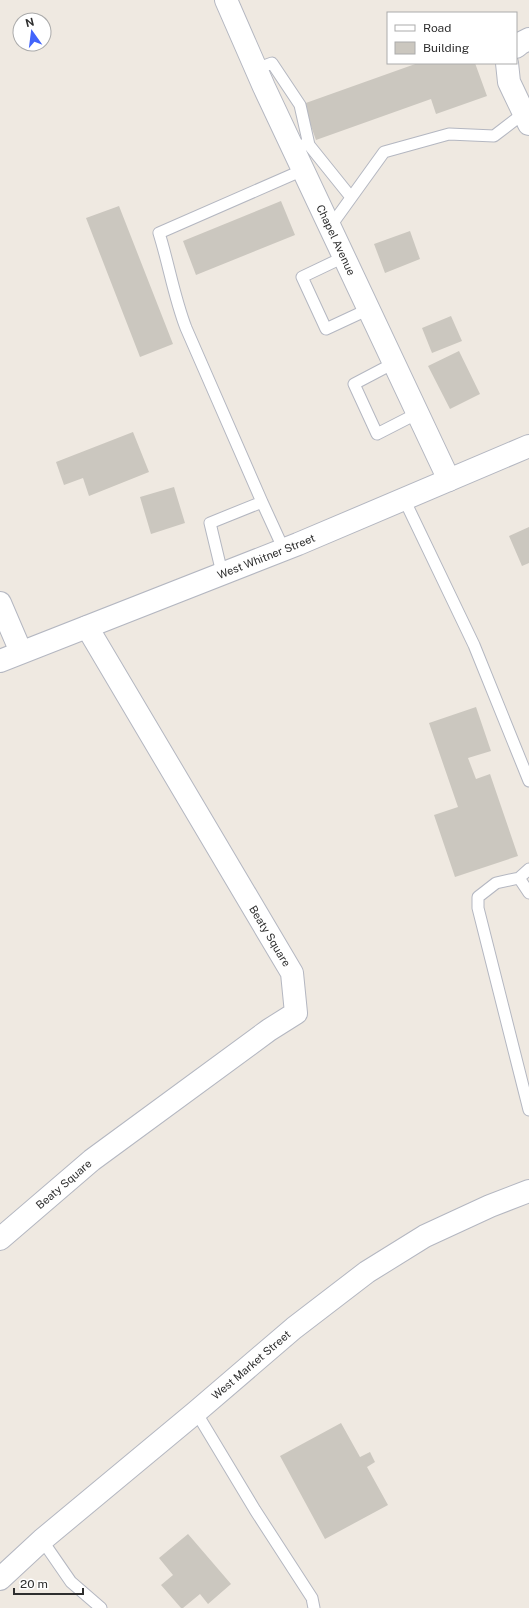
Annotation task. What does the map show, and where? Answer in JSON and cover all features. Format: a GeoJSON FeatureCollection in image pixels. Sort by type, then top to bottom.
{"type":"FeatureCollection","features":[{"type":"Feature","properties":{"kind":"street","name":"Chapel Avenue"},"geometry":{"type":"LineString","coordinates":[[226,0],[256,69],[300,145],[303,170],[449,480]]}},
{"type":"Feature","properties":{"kind":"street"},"geometry":{"type":"LineString","coordinates":[[517,46],[529,39]]}},
{"type":"Feature","properties":{"kind":"street"},"geometry":{"type":"LineString","coordinates":[[506,64],[509,82],[526,118]]}},
{"type":"Feature","properties":{"kind":"street","name":"West Whitner Street"},"geometry":{"type":"LineString","coordinates":[[0,661],[284,550],[529,446]]}},
{"type":"Feature","properties":{"kind":"street"},"geometry":{"type":"LineString","coordinates":[[0,603],[21,652]]}},
{"type":"Feature","properties":{"kind":"street","name":"Beaty Square"},"geometry":{"type":"LineString","coordinates":[[0,1239],[92,1160],[269,1030],[296,1013],[292,973],[87,626]]}},
{"type":"Feature","properties":{"kind":"street","name":"West Market Street"},"geometry":{"type":"LineString","coordinates":[[0,1579],[42,1540],[294,1328],[367,1272],[425,1236],[490,1206],[529,1191]]}},
{"type":"Feature","properties":{"kind":"lane"},"geometry":{"type":"LineString","coordinates":[[330,227],[350,196],[384,152],[449,134],[494,136],[526,118]]}},
{"type":"Feature","properties":{"kind":"lane"},"geometry":{"type":"LineString","coordinates":[[300,145],[350,196]]}},
{"type":"Feature","properties":{"kind":"lane"},"geometry":{"type":"LineString","coordinates":[[284,550],[178,308],[159,233],[303,170]]}},
{"type":"Feature","properties":{"kind":"lane"},"geometry":{"type":"LineString","coordinates":[[344,257],[302,277],[326,330],[369,309]]}},
{"type":"Feature","properties":{"kind":"lane"},"geometry":{"type":"LineString","coordinates":[[394,363],[354,384],[377,434],[418,413]]}},
{"type":"Feature","properties":{"kind":"lane"},"geometry":{"type":"LineString","coordinates":[[404,499],[474,645],[529,781]]}},
{"type":"Feature","properties":{"kind":"lane"},"geometry":{"type":"LineString","coordinates":[[222,573],[210,523],[262,502]]}},
{"type":"Feature","properties":{"kind":"lane"},"geometry":{"type":"LineString","coordinates":[[529,869],[519,878],[496,883],[478,898],[478,908],[529,1110]]}},
{"type":"Feature","properties":{"kind":"lane"},"geometry":{"type":"LineString","coordinates":[[519,878],[529,893]]}},
{"type":"Feature","properties":{"kind":"lane"},"geometry":{"type":"LineString","coordinates":[[196,1412],[255,1510],[312,1598],[314,1608]]}},
{"type":"Feature","properties":{"kind":"lane"},"geometry":{"type":"LineString","coordinates":[[42,1540],[71,1582],[101,1608]]}},
{"type":"Feature","properties":{"kind":"building"},"geometry":{"type":"Polygon","coordinates":[[[415,64],[475,64],[487,96],[436,114],[431,99],[316,140],[303,104],[415,64]]]}},
{"type":"Feature","properties":{"kind":"building"},"geometry":{"type":"Polygon","coordinates":[[[281,201],[295,235],[196,275],[183,241],[281,201]]]}},
{"type":"Feature","properties":{"kind":"building"},"geometry":{"type":"Polygon","coordinates":[[[119,206],[173,344],[140,357],[86,218],[119,206]]]}},
{"type":"Feature","properties":{"kind":"building"},"geometry":{"type":"Polygon","coordinates":[[[410,231],[420,259],[385,273],[374,244],[410,231]]]}},
{"type":"Feature","properties":{"kind":"building"},"geometry":{"type":"Polygon","coordinates":[[[451,316],[462,341],[432,353],[422,328],[451,316]]]}},
{"type":"Feature","properties":{"kind":"building"},"geometry":{"type":"Polygon","coordinates":[[[459,351],[480,394],[450,409],[428,366],[459,351]]]}},
{"type":"Feature","properties":{"kind":"building"},"geometry":{"type":"Polygon","coordinates":[[[133,432],[149,472],[89,496],[83,478],[64,485],[56,462],[133,432]]]}},
{"type":"Feature","properties":{"kind":"building"},"geometry":{"type":"Polygon","coordinates":[[[174,487],[185,523],[151,534],[140,497],[174,487]]]}},
{"type":"Feature","properties":{"kind":"building"},"geometry":{"type":"Polygon","coordinates":[[[529,527],[529,563],[522,566],[509,536],[529,527]]]}},
{"type":"Feature","properties":{"kind":"building"},"geometry":{"type":"Polygon","coordinates":[[[476,707],[491,751],[468,758],[476,779],[490,774],[518,856],[455,877],[434,815],[458,807],[429,723],[476,707]]]}},
{"type":"Feature","properties":{"kind":"building"},"geometry":{"type":"Polygon","coordinates":[[[341,1423],[360,1457],[370,1452],[375,1462],[367,1467],[388,1505],[325,1539],[280,1456],[341,1423]]]}},
{"type":"Feature","properties":{"kind":"building"},"geometry":{"type":"Polygon","coordinates":[[[188,1534],[231,1584],[208,1604],[200,1594],[181,1608],[161,1585],[173,1575],[159,1558],[188,1534]]]}}]}
